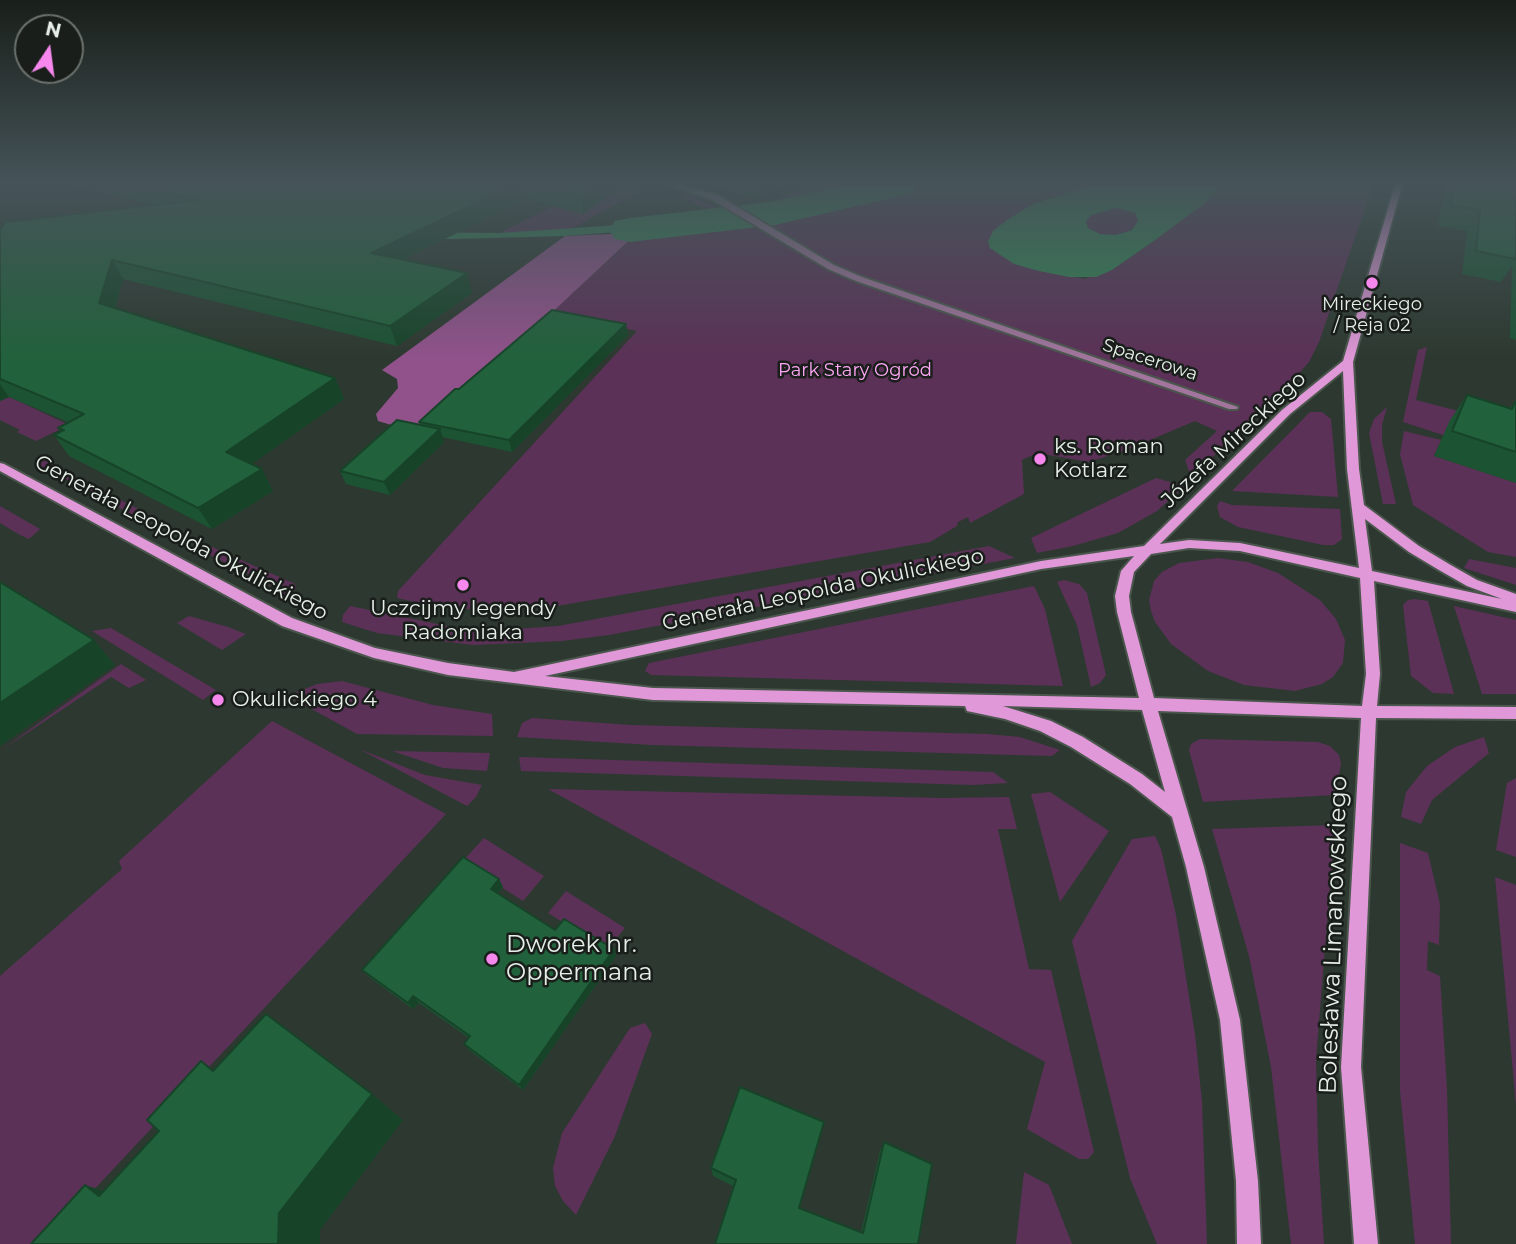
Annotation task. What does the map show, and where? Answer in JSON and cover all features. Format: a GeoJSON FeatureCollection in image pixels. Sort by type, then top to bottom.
{"type":"FeatureCollection","features":[{"type":"Feature","properties":{"kind":"main road"},"geometry":{"type":"LineString","coordinates":[[1366,575],[1353,469],[1348,362],[1382,243]]}},
{"type":"Feature","properties":{"kind":"main road","name":"Józefa Mireckiego"},"geometry":{"type":"LineString","coordinates":[[1148,704],[1124,612],[1122,596],[1128,571],[1286,412],[1348,362]]}},
{"type":"Feature","properties":{"kind":"main road","name":"Generała Leopolda Okulickiego"},"geometry":{"type":"LineString","coordinates":[[0,466],[264,611],[317,635],[374,653],[507,678],[653,694],[1148,704],[1369,712],[1516,713]]}},
{"type":"Feature","properties":{"kind":"main road"},"geometry":{"type":"LineString","coordinates":[[1359,508],[1413,549],[1444,567],[1472,583],[1516,598]]}},
{"type":"Feature","properties":{"kind":"main road","name":"Generała Leopolda Okulickiego"},"geometry":{"type":"LineString","coordinates":[[507,678],[1041,565],[1149,548],[1216,544],[1516,607]]}},
{"type":"Feature","properties":{"kind":"main road","name":"Bolesława Limanowskiego"},"geometry":{"type":"LineString","coordinates":[[1366,575],[1373,674],[1351,1067],[1366,1244]]}},
{"type":"Feature","properties":{"kind":"main road"},"geometry":{"type":"LineString","coordinates":[[908,699],[1005,713],[1045,726],[1077,742],[1136,779],[1178,812]]}},
{"type":"Feature","properties":{"kind":"main road"},"geometry":{"type":"LineString","coordinates":[[1148,704],[1195,867],[1230,1020],[1247,1181],[1249,1244]]}},
{"type":"Feature","properties":{"kind":"street","name":"Spacerowa"},"geometry":{"type":"LineString","coordinates":[[793,243],[831,267],[960,315],[1233,407]]}},
{"type":"Feature","properties":{"kind":"green space","name":"Park Stary Ogród"},"geometry":{"type":"Polygon","coordinates":[[[626,243],[1001,243],[1014,264],[1084,279],[1112,270],[1151,243],[1353,243],[1319,342],[1309,362],[1286,388],[1191,477],[1185,460],[1217,431],[1195,421],[1129,449],[1089,462],[1037,453],[1022,460],[1024,494],[970,523],[968,517],[958,522],[957,526],[930,542],[551,607],[468,609],[397,598],[398,591],[637,331],[596,322],[544,320],[626,243]]]}},
{"type":"Feature","properties":{"kind":"green space"},"geometry":{"type":"Polygon","coordinates":[[[1427,347],[1416,400],[1516,426],[1443,435],[1403,422],[1418,350],[1427,347]]]}},
{"type":"Feature","properties":{"kind":"green space"},"geometry":{"type":"Polygon","coordinates":[[[0,392],[69,425],[36,441],[17,432],[20,430],[0,420],[0,392]]]}},
{"type":"Feature","properties":{"kind":"green space"},"geometry":{"type":"Polygon","coordinates":[[[1387,407],[1382,425],[1382,442],[1396,504],[1383,504],[1369,433],[1374,419],[1387,407]]]}},
{"type":"Feature","properties":{"kind":"green space"},"geometry":{"type":"Polygon","coordinates":[[[1310,412],[1322,412],[1331,419],[1338,497],[1232,491],[1310,412]]]}},
{"type":"Feature","properties":{"kind":"green space"},"geometry":{"type":"Polygon","coordinates":[[[1404,431],[1441,440],[1434,456],[1516,483],[1516,557],[1488,552],[1413,505],[1400,454],[1404,431]]]}},
{"type":"Feature","properties":{"kind":"green space"},"geometry":{"type":"Polygon","coordinates":[[[44,460],[142,511],[133,515],[39,465],[44,460]]]}},
{"type":"Feature","properties":{"kind":"green space"},"geometry":{"type":"Polygon","coordinates":[[[1156,478],[1185,486],[1157,511],[1118,533],[1037,553],[1031,538],[1156,478]]]}},
{"type":"Feature","properties":{"kind":"green space"},"geometry":{"type":"Polygon","coordinates":[[[1220,501],[1232,505],[1340,509],[1342,539],[1334,545],[1323,545],[1238,527],[1220,517],[1217,506],[1220,501]]]}},
{"type":"Feature","properties":{"kind":"green space"},"geometry":{"type":"Polygon","coordinates":[[[0,506],[40,529],[29,539],[20,535],[0,523],[0,506]]]}},
{"type":"Feature","properties":{"kind":"green space"},"geometry":{"type":"Polygon","coordinates":[[[210,546],[295,584],[296,588],[288,599],[274,591],[276,588],[200,550],[210,546]]]}},
{"type":"Feature","properties":{"kind":"green space"},"geometry":{"type":"Polygon","coordinates":[[[989,546],[1015,558],[609,635],[562,641],[473,645],[377,633],[342,622],[343,615],[350,606],[457,628],[515,629],[558,626],[989,546]]]}},
{"type":"Feature","properties":{"kind":"green space"},"geometry":{"type":"Polygon","coordinates":[[[1218,558],[1248,562],[1278,573],[1320,600],[1336,619],[1345,640],[1343,663],[1333,677],[1322,684],[1295,691],[1244,685],[1208,671],[1171,644],[1155,622],[1151,611],[1149,600],[1154,581],[1162,572],[1179,563],[1218,558]]]}},
{"type":"Feature","properties":{"kind":"green space"},"geometry":{"type":"Polygon","coordinates":[[[1469,559],[1516,568],[1516,585],[1464,568],[1469,559]]]}},
{"type":"Feature","properties":{"kind":"green space"},"geometry":{"type":"Polygon","coordinates":[[[1064,580],[1079,584],[1087,593],[1106,675],[1100,683],[1091,687],[1077,625],[1057,582],[1064,580]]]}},
{"type":"Feature","properties":{"kind":"green space"},"geometry":{"type":"Polygon","coordinates":[[[1034,586],[1045,609],[1063,686],[651,675],[645,671],[649,663],[1034,586]]]}},
{"type":"Feature","properties":{"kind":"green space"},"geometry":{"type":"Polygon","coordinates":[[[1408,600],[1428,601],[1454,694],[1433,693],[1411,676],[1403,605],[1408,600]]]}},
{"type":"Feature","properties":{"kind":"green space"},"geometry":{"type":"Polygon","coordinates":[[[1454,606],[1516,620],[1516,694],[1482,694],[1454,606]]]}},
{"type":"Feature","properties":{"kind":"green space"},"geometry":{"type":"Polygon","coordinates":[[[189,616],[246,634],[222,650],[177,623],[189,616]]]}},
{"type":"Feature","properties":{"kind":"green space"},"geometry":{"type":"Polygon","coordinates":[[[111,628],[216,690],[203,700],[92,631],[111,628]]]}},
{"type":"Feature","properties":{"kind":"green space"},"geometry":{"type":"Polygon","coordinates":[[[121,664],[146,680],[129,688],[111,677],[0,751],[121,664]]]}},
{"type":"Feature","properties":{"kind":"green space"},"geometry":{"type":"Polygon","coordinates":[[[342,681],[433,705],[492,714],[493,736],[357,734],[288,696],[317,684],[342,681]]]}},
{"type":"Feature","properties":{"kind":"green space"},"geometry":{"type":"Polygon","coordinates":[[[532,718],[631,725],[987,734],[1020,737],[1060,750],[1052,756],[652,745],[517,737],[522,723],[532,718]]]}},
{"type":"Feature","properties":{"kind":"green space"},"geometry":{"type":"Polygon","coordinates":[[[272,721],[446,814],[43,1244],[0,1244],[0,976],[122,869],[119,861],[272,721]]]}},
{"type":"Feature","properties":{"kind":"green space"},"geometry":{"type":"Polygon","coordinates":[[[1484,737],[1489,753],[1432,800],[1421,824],[1401,817],[1406,792],[1427,766],[1455,747],[1484,737]]]}},
{"type":"Feature","properties":{"kind":"green space"},"geometry":{"type":"Polygon","coordinates":[[[1200,739],[1318,742],[1330,746],[1339,755],[1341,763],[1336,795],[1203,802],[1189,750],[1191,744],[1200,739]]]}},
{"type":"Feature","properties":{"kind":"green space"},"geometry":{"type":"Polygon","coordinates":[[[359,749],[425,775],[482,785],[467,806],[359,749]]]}},
{"type":"Feature","properties":{"kind":"green space"},"geometry":{"type":"Polygon","coordinates":[[[392,751],[490,753],[487,771],[443,768],[392,751]]]}},
{"type":"Feature","properties":{"kind":"green space"},"geometry":{"type":"Polygon","coordinates":[[[519,757],[993,772],[1008,783],[972,785],[521,771],[519,757]]]}},
{"type":"Feature","properties":{"kind":"green space"},"geometry":{"type":"Polygon","coordinates":[[[1516,778],[1516,857],[1496,850],[1507,783],[1516,778]]]}},
{"type":"Feature","properties":{"kind":"green space"},"geometry":{"type":"Polygon","coordinates":[[[548,789],[943,798],[1009,797],[1017,829],[998,829],[1029,969],[1051,970],[1094,1152],[1088,1159],[1079,1159],[1027,1129],[1045,1062],[548,789]]]}},
{"type":"Feature","properties":{"kind":"green space"},"geometry":{"type":"Polygon","coordinates":[[[1050,792],[1109,831],[1060,902],[1031,794],[1050,792]]]}},
{"type":"Feature","properties":{"kind":"green space"},"geometry":{"type":"Polygon","coordinates":[[[1335,825],[1316,1059],[1324,1244],[1291,1244],[1271,1067],[1249,956],[1212,829],[1335,825]]]}},
{"type":"Feature","properties":{"kind":"green space"},"geometry":{"type":"Polygon","coordinates":[[[1155,836],[1161,849],[1176,915],[1195,1034],[1202,1102],[1207,1244],[1157,1244],[1130,1178],[1072,941],[1132,839],[1155,836]]]}},
{"type":"Feature","properties":{"kind":"green space"},"geometry":{"type":"Polygon","coordinates":[[[484,838],[544,876],[523,901],[462,862],[484,838]]]}},
{"type":"Feature","properties":{"kind":"green space"},"geometry":{"type":"Polygon","coordinates":[[[1400,843],[1428,853],[1440,904],[1439,945],[1428,941],[1427,970],[1440,976],[1447,1089],[1451,1244],[1415,1244],[1400,1091],[1400,843]]]}},
{"type":"Feature","properties":{"kind":"green space"},"geometry":{"type":"Polygon","coordinates":[[[1495,877],[1516,885],[1516,1105],[1495,877]]]}},
{"type":"Feature","properties":{"kind":"green space"},"geometry":{"type":"Polygon","coordinates":[[[566,891],[625,928],[607,950],[548,913],[566,891]]]}},
{"type":"Feature","properties":{"kind":"green space"},"geometry":{"type":"Polygon","coordinates":[[[645,1023],[652,1034],[615,1136],[576,1215],[563,1201],[555,1186],[553,1168],[562,1133],[630,1028],[645,1023]]]}},
{"type":"Feature","properties":{"kind":"green space"},"geometry":{"type":"Polygon","coordinates":[[[1024,1172],[1049,1185],[1072,1244],[1016,1244],[1024,1172]]]}},
{"type":"Feature","properties":{"kind":"shaded area"},"geometry":{"type":"Polygon","coordinates":[[[555,243],[626,243],[422,434],[378,421],[376,414],[398,388],[397,379],[382,370],[555,243]]]}},
{"type":"Feature","properties":{"kind":"shaded area"},"geometry":{"type":"Polygon","coordinates":[[[989,243],[1151,243],[1112,270],[1096,277],[1069,277],[1039,271],[1014,264],[990,248],[989,243]]]}},
{"type":"Feature","properties":{"kind":"building"},"geometry":{"type":"Polygon","coordinates":[[[0,243],[392,243],[371,253],[467,273],[390,326],[112,260],[99,303],[335,378],[226,452],[262,469],[198,508],[54,435],[64,430],[58,428],[84,414],[0,379],[0,243]]]}},
{"type":"Feature","properties":{"kind":"building"},"geometry":{"type":"Polygon","coordinates":[[[1477,243],[1516,243],[1516,259],[1476,251],[1477,243]]]}},
{"type":"Feature","properties":{"kind":"building"},"geometry":{"type":"Polygon","coordinates":[[[552,310],[626,324],[509,440],[419,422],[455,389],[459,389],[552,310]]]}},
{"type":"Feature","properties":{"kind":"building"},"geometry":{"type":"Polygon","coordinates":[[[1467,395],[1512,409],[1516,402],[1516,452],[1452,431],[1467,395]]]}},
{"type":"Feature","properties":{"kind":"building"},"geometry":{"type":"Polygon","coordinates":[[[397,420],[440,429],[384,482],[340,471],[397,420]]]}},
{"type":"Feature","properties":{"kind":"building"},"geometry":{"type":"Polygon","coordinates":[[[0,582],[94,640],[0,703],[0,582]]]}},
{"type":"Feature","properties":{"kind":"building"},"geometry":{"type":"Polygon","coordinates":[[[463,857],[499,879],[491,889],[555,930],[564,919],[614,949],[519,1085],[464,1044],[470,1036],[413,996],[408,1003],[362,970],[463,857]]]}},
{"type":"Feature","properties":{"kind":"building"},"geometry":{"type":"Polygon","coordinates":[[[266,1014],[372,1094],[279,1213],[278,1244],[31,1244],[85,1185],[99,1196],[159,1131],[147,1120],[201,1061],[213,1071],[266,1014]]]}},
{"type":"Feature","properties":{"kind":"building"},"geometry":{"type":"Polygon","coordinates":[[[740,1087],[824,1122],[799,1208],[863,1233],[884,1142],[932,1164],[918,1244],[715,1244],[736,1180],[711,1168],[740,1087]]]}},
{"type":"Feature","properties":{"kind":"place","name":"Mireckiego / Reja 02"},"geometry":{"type":"Point","coordinates":[1372,283]}},
{"type":"Feature","properties":{"kind":"place","name":"ks. Roman Kotlarz"},"geometry":{"type":"Point","coordinates":[1040,459]}},
{"type":"Feature","properties":{"kind":"place","name":"Uczcijmy legendy Radomiaka"},"geometry":{"type":"Point","coordinates":[463,585]}},
{"type":"Feature","properties":{"kind":"place","name":"Okulickiego 4"},"geometry":{"type":"Point","coordinates":[218,700]}},
{"type":"Feature","properties":{"kind":"place","name":"Dworek hr. Oppermana"},"geometry":{"type":"Point","coordinates":[492,959]}}]}
